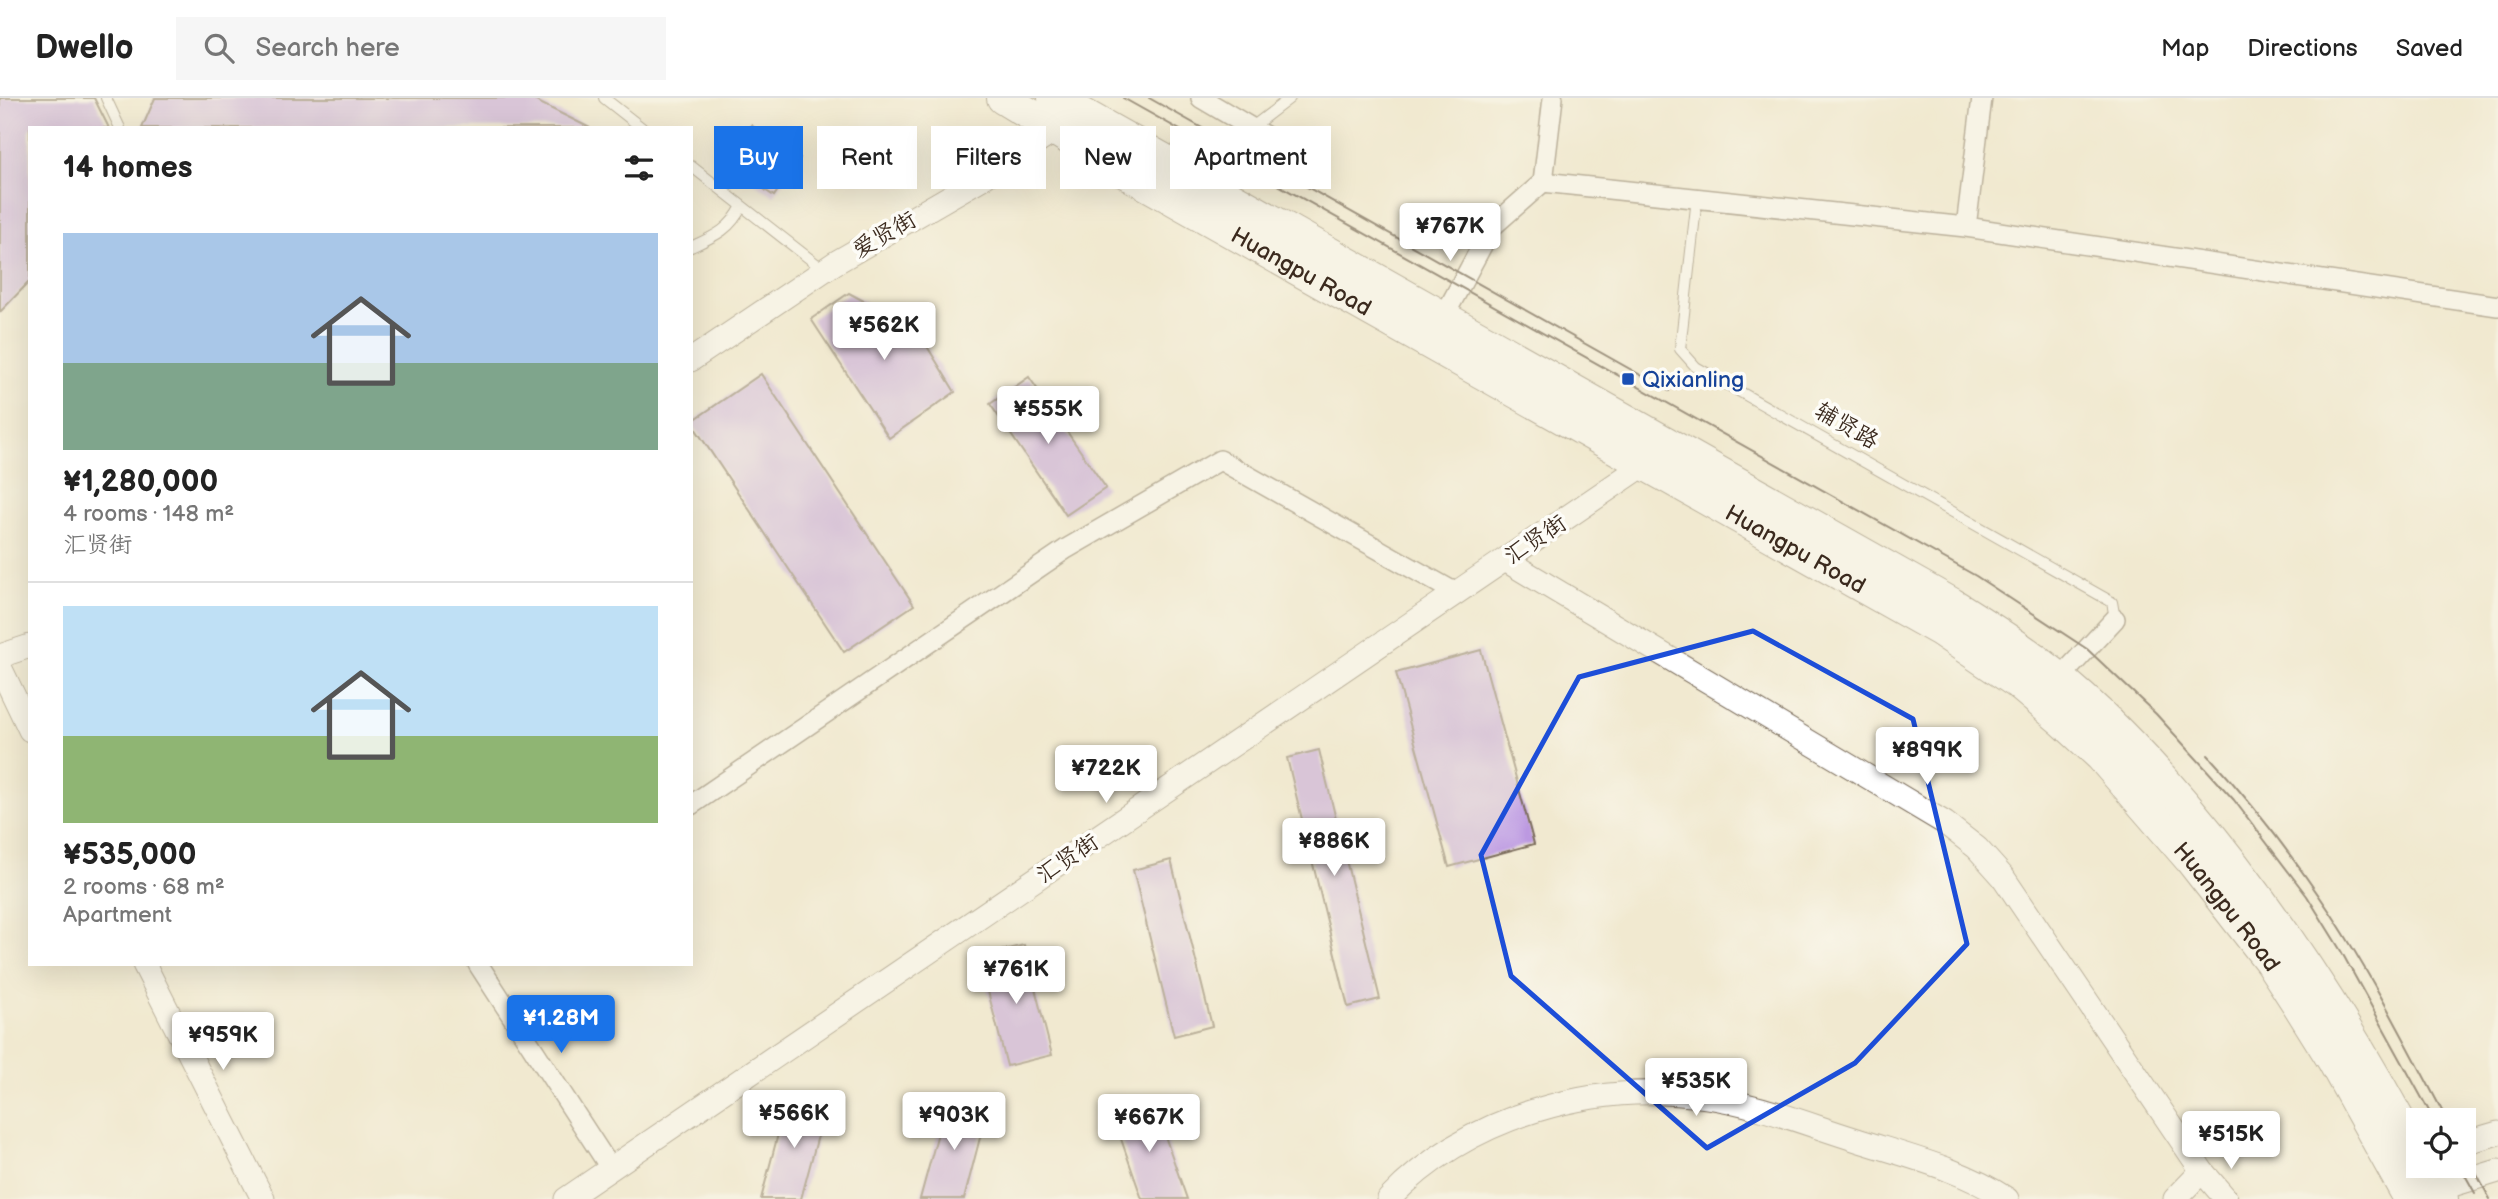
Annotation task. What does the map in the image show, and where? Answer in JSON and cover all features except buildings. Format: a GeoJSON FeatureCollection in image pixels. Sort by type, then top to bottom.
{"type":"FeatureCollection","features":[{"type":"Feature","properties":{"kind":"highway","name":"Huangpu Road"},"geometry":{"type":"LineString","coordinates":[[1003,98],[1074,117],[1443,318],[1952,604],[2037,661],[2122,735],[2167,783],[2253,890],[2355,1042],[2406,1147]]}},
{"type":"Feature","properties":{"kind":"highway","name":"Huangpu Road"},"geometry":{"type":"LineString","coordinates":[[1054,98],[1118,168],[1928,623],[1980,655],[2027,690],[2101,756],[2191,860],[2270,961],[2333,1060],[2406,1158]]}},
{"type":"Feature","properties":{"kind":"street"},"geometry":{"type":"LineString","coordinates":[[1201,98],[1248,126]]}},
{"type":"Feature","properties":{"kind":"street"},"geometry":{"type":"LineString","coordinates":[[1443,318],[1492,227],[1543,182],[1553,98]]}},
{"type":"Feature","properties":{"kind":"street"},"geometry":{"type":"LineString","coordinates":[[1966,226],[1982,98]]}},
{"type":"Feature","properties":{"kind":"street","name":"爱贤街"},"geometry":{"type":"LineString","coordinates":[[693,359],[824,270],[984,177],[1074,117]]}},
{"type":"Feature","properties":{"kind":"street"},"geometry":{"type":"LineString","coordinates":[[1543,182],[1966,226],[2498,306]]}},
{"type":"Feature","properties":{"kind":"street","name":"汇贤街"},"geometry":{"type":"LineString","coordinates":[[566,1199],[1671,446]]}},
{"type":"Feature","properties":{"kind":"street"},"geometry":{"type":"LineString","coordinates":[[693,805],[1066,549],[1220,460],[1456,593]]}},
{"type":"Feature","properties":{"kind":"street"},"geometry":{"type":"LineString","coordinates":[[1505,560],[1945,823],[1977,848],[2003,877],[2028,912],[2202,1171],[2226,1199]]}},
{"type":"Feature","properties":{"kind":"street"},"geometry":{"type":"LineString","coordinates":[[2059,679],[2115,619]]}},
{"type":"Feature","properties":{"kind":"street"},"geometry":{"type":"LineString","coordinates":[[0,656],[28,647]]}},
{"type":"Feature","properties":{"kind":"street"},"geometry":{"type":"LineString","coordinates":[[0,667],[28,726]]}},
{"type":"Feature","properties":{"kind":"street"},"geometry":{"type":"LineString","coordinates":[[145,966],[263,1199]]}},
{"type":"Feature","properties":{"kind":"street"},"geometry":{"type":"LineString","coordinates":[[479,966],[611,1169]]}},
{"type":"Feature","properties":{"kind":"street"},"geometry":{"type":"LineString","coordinates":[[1389,1199],[1421,1169],[1454,1147],[1518,1116],[1589,1097],[1627,1093],[1706,1097],[1747,1105],[1937,1166],[1973,1180],[2007,1199]]}},
{"type":"Feature","properties":{"kind":"street"},"geometry":{"type":"LineString","coordinates":[[2476,1139],[2498,1133]]}},
{"type":"Feature","properties":{"kind":"street"},"geometry":{"type":"LineString","coordinates":[[2175,1199],[2202,1171]]}},
{"type":"Feature","properties":{"kind":"street"},"geometry":{"type":"LineString","coordinates":[[2202,1171],[2213,1199]]}},
{"type":"Feature","properties":{"kind":"street"},"geometry":{"type":"LineString","coordinates":[[2476,1173],[2498,1171]]}},
{"type":"Feature","properties":{"kind":"lane"},"geometry":{"type":"LineString","coordinates":[[106,98],[119,126]]}},
{"type":"Feature","properties":{"kind":"lane"},"geometry":{"type":"LineString","coordinates":[[604,98],[639,126]]}},
{"type":"Feature","properties":{"kind":"lane"},"geometry":{"type":"LineString","coordinates":[[1254,126],[1290,98]]}},
{"type":"Feature","properties":{"kind":"lane"},"geometry":{"type":"LineString","coordinates":[[693,168],[824,270]]}},
{"type":"Feature","properties":{"kind":"lane","name":"辅贤路"},"geometry":{"type":"LineString","coordinates":[[1697,198],[1680,349],[1696,367],[2112,602],[2115,619]]}},
{"type":"Feature","properties":{"kind":"lane"},"geometry":{"type":"LineString","coordinates":[[693,246],[717,235],[734,221],[742,206]]}},
{"type":"Feature","properties":{"kind":"highlighted area"},"geometry":{"type":"Polygon","coordinates":[[[1753,631],[1913,719],[1967,944],[1855,1063],[1707,1148],[1511,976],[1481,855],[1579,677],[1753,631]]]}},
{"type":"Feature","properties":{"kind":"tram line"},"geometry":{"type":"LineString","coordinates":[[1123,98],[1976,576],[2087,649],[2156,714],[2234,800],[2307,896],[2341,951],[2427,1108]]}},
{"type":"Feature","properties":{"kind":"tram line"},"geometry":{"type":"LineString","coordinates":[[1149,98],[1669,391]]}},
{"type":"Feature","properties":{"kind":"tram line"},"geometry":{"type":"LineString","coordinates":[[2208,755],[2242,793],[2332,915],[2378,991],[2441,1108]]}},
{"type":"Feature","properties":{"kind":"tram line"},"geometry":{"type":"LineString","coordinates":[[2476,1173],[2490,1199]]}},
{"type":"Feature","properties":{"kind":"tram line"},"geometry":{"type":"LineString","coordinates":[[2467,1178],[2475,1193]]}},
{"type":"Feature","properties":{"kind":"place","name":"Qixianling"},"geometry":{"type":"Point","coordinates":[1628,379]}}]}
